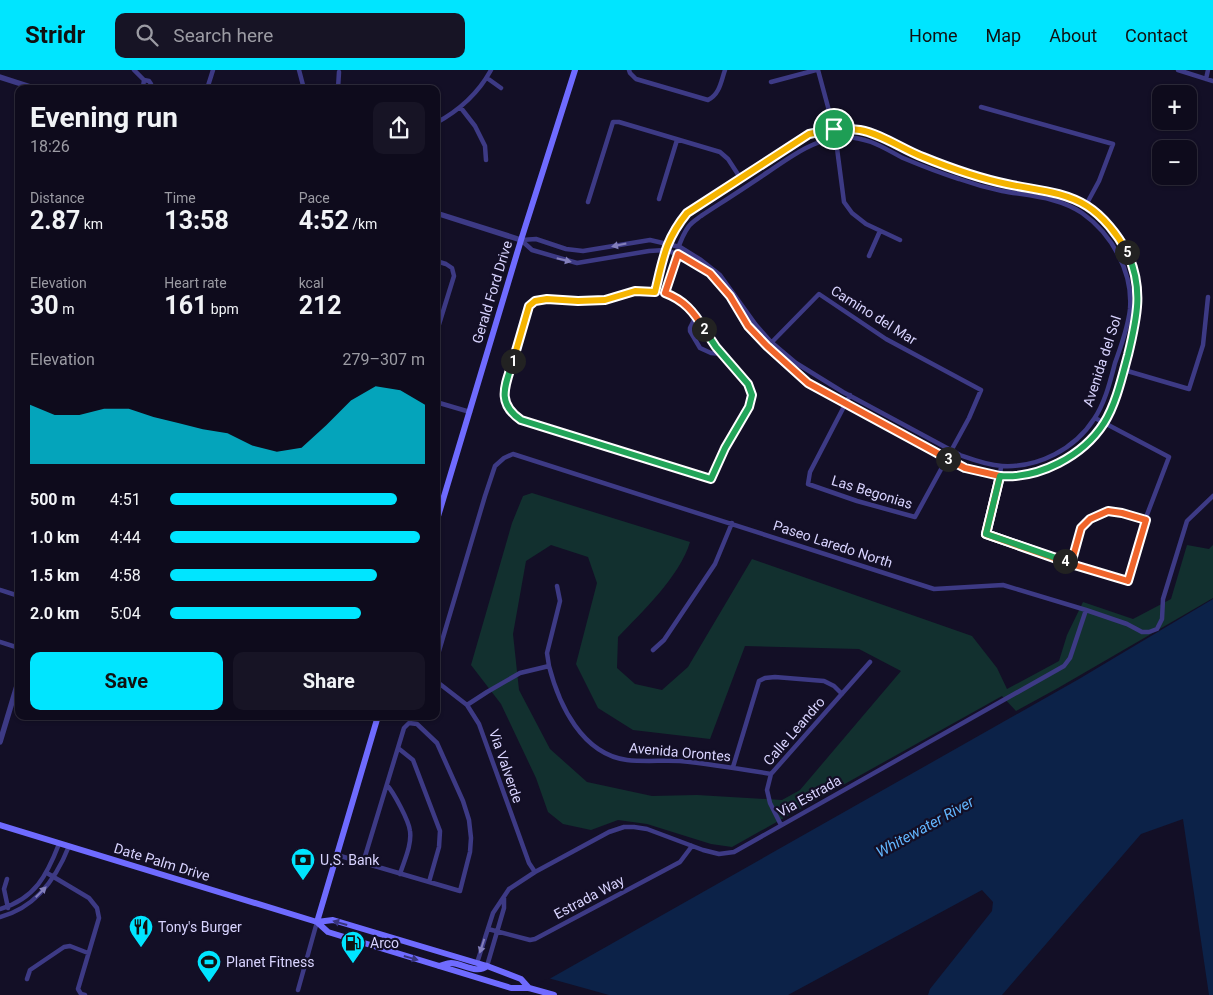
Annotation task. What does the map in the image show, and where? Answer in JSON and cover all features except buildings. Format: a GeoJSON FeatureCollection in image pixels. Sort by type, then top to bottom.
{"type":"FeatureCollection","features":[{"type":"Feature","properties":{"kind":"main road","name":"Gerald Ford Drive"},"geometry":{"type":"LineString","coordinates":[[440,510],[521,240],[575,70]]}},
{"type":"Feature","properties":{"kind":"main road"},"geometry":{"type":"LineString","coordinates":[[318,922],[377,720]]}},
{"type":"Feature","properties":{"kind":"main road","name":"Date Palm Drive"},"geometry":{"type":"LineString","coordinates":[[0,825],[318,922],[333,920],[487,966],[521,979],[529,988]]}},
{"type":"Feature","properties":{"kind":"main road","name":"Date Palm Drive"},"geometry":{"type":"LineString","coordinates":[[318,922],[328,932],[511,988],[529,988],[554,995]]}},
{"type":"Feature","properties":{"kind":"main road"},"geometry":{"type":"LineString","coordinates":[[439,966],[453,962],[479,970],[487,966]]}},
{"type":"Feature","properties":{"kind":"street"},"geometry":{"type":"LineString","coordinates":[[134,70],[144,80],[149,81],[150,85]]}},
{"type":"Feature","properties":{"kind":"street"},"geometry":{"type":"LineString","coordinates":[[208,85],[212,70]]}},
{"type":"Feature","properties":{"kind":"street"},"geometry":{"type":"LineString","coordinates":[[299,70],[303,85]]}},
{"type":"Feature","properties":{"kind":"street"},"geometry":{"type":"LineString","coordinates":[[440,121],[461,108],[479,89],[491,70]]}},
{"type":"Feature","properties":{"kind":"street"},"geometry":{"type":"LineString","coordinates":[[630,72],[636,79],[708,100],[715,97],[718,92],[725,70]]}},
{"type":"Feature","properties":{"kind":"street"},"geometry":{"type":"LineString","coordinates":[[771,82],[817,70],[834,129],[844,202],[852,213],[866,224],[900,240]]}},
{"type":"Feature","properties":{"kind":"street"},"geometry":{"type":"LineString","coordinates":[[1178,70],[1213,82]]}},
{"type":"Feature","properties":{"kind":"street"},"geometry":{"type":"LineString","coordinates":[[1206,79],[1208,70]]}},
{"type":"Feature","properties":{"kind":"street"},"geometry":{"type":"LineString","coordinates":[[338,85],[339,72]]}},
{"type":"Feature","properties":{"kind":"street"},"geometry":{"type":"LineString","coordinates":[[0,77],[25,85]]}},
{"type":"Feature","properties":{"kind":"street"},"geometry":{"type":"LineString","coordinates":[[487,78],[501,88]]}},
{"type":"Feature","properties":{"kind":"street"},"geometry":{"type":"LineString","coordinates":[[461,108],[475,126],[486,146],[486,160]]}},
{"type":"Feature","properties":{"kind":"street"},"geometry":{"type":"LineString","coordinates":[[981,108],[1113,144],[1099,181],[1086,206]]}},
{"type":"Feature","properties":{"kind":"street"},"geometry":{"type":"LineString","coordinates":[[588,202],[613,122],[619,122],[720,152],[728,159],[740,179]]}},
{"type":"Feature","properties":{"kind":"street","name":"Avenida del Sol"},"geometry":{"type":"LineString","coordinates":[[521,240],[532,250],[577,263],[625,254],[666,250],[678,254],[710,273],[730,296],[748,326],[808,383],[965,468],[1000,476],[1028,474],[1070,457],[1104,423],[1124,370],[1138,309],[1135,274],[1126,251],[1116,234],[1086,206],[1053,192],[1006,184],[950,168],[874,134],[860,130],[834,129],[809,134],[687,213],[675,228],[667,244],[666,250],[655,292]]}},
{"type":"Feature","properties":{"kind":"street","name":"Avenida del Sol"},"geometry":{"type":"LineString","coordinates":[[521,240],[536,239],[566,249],[583,251],[650,240],[680,247],[720,275],[756,325],[771,342],[812,374],[951,450],[982,463],[1001,466],[1017,466],[1050,456],[1076,440],[1095,418],[1108,388],[1128,321],[1130,308],[1130,294],[1120,258],[1111,241],[1083,214],[1061,203],[984,187],[936,172],[871,142],[847,137],[819,142],[789,159],[690,225],[684,234],[680,247],[678,254],[665,293]]}},
{"type":"Feature","properties":{"kind":"street"},"geometry":{"type":"LineString","coordinates":[[658,199],[677,140]]}},
{"type":"Feature","properties":{"kind":"street"},"geometry":{"type":"LineString","coordinates":[[440,214],[521,240]]}},
{"type":"Feature","properties":{"kind":"street"},"geometry":{"type":"LineString","coordinates":[[869,256],[880,231]]}},
{"type":"Feature","properties":{"kind":"street"},"geometry":{"type":"LineString","coordinates":[[440,262],[452,268],[454,276],[440,321]]}},
{"type":"Feature","properties":{"kind":"street"},"geometry":{"type":"LineString","coordinates":[[635,291],[665,293],[686,304],[716,347],[748,384],[752,395],[749,407],[725,448],[711,479],[521,420],[512,414],[504,400],[505,386],[529,306],[535,301],[547,299],[605,300],[635,291]]}},
{"type":"Feature","properties":{"kind":"street","name":"Camino del Mar"},"geometry":{"type":"LineString","coordinates":[[767,346],[819,294],[886,339],[981,390]]}},
{"type":"Feature","properties":{"kind":"street"},"geometry":{"type":"LineString","coordinates":[[1124,370],[1189,389],[1203,345],[1208,297]]}},
{"type":"Feature","properties":{"kind":"street"},"geometry":{"type":"LineString","coordinates":[[696,316],[690,332],[700,348],[722,354]]}},
{"type":"Feature","properties":{"kind":"street","name":"Las Begonias"},"geometry":{"type":"LineString","coordinates":[[850,395],[810,472],[808,484],[857,501],[915,517],[969,418],[981,390]]}},
{"type":"Feature","properties":{"kind":"street"},"geometry":{"type":"LineString","coordinates":[[440,403],[470,412]]}},
{"type":"Feature","properties":{"kind":"street"},"geometry":{"type":"LineString","coordinates":[[1001,466],[986,534],[1071,564],[1128,581],[1146,520],[1169,456],[1095,418]]}},
{"type":"Feature","properties":{"kind":"street","name":"Paseo Laredo North"},"geometry":{"type":"LineString","coordinates":[[440,648],[495,466],[504,458],[514,454],[934,589],[1003,585],[1086,610],[1127,624],[1142,632],[1157,629],[1162,619],[1163,599],[1186,521],[1213,496]]}},
{"type":"Feature","properties":{"kind":"street"},"geometry":{"type":"LineString","coordinates":[[1071,564],[1081,528],[1090,519],[1108,511],[1146,520]]}},
{"type":"Feature","properties":{"kind":"street"},"geometry":{"type":"LineString","coordinates":[[653,650],[664,640],[715,564],[732,523]]}},
{"type":"Feature","properties":{"kind":"street"},"geometry":{"type":"LineString","coordinates":[[467,706],[520,673],[548,666],[547,653],[560,601],[557,586]]}},
{"type":"Feature","properties":{"kind":"street"},"geometry":{"type":"LineString","coordinates":[[0,590],[15,595]]}},
{"type":"Feature","properties":{"kind":"street","name":"Via Estrada"},"geometry":{"type":"LineString","coordinates":[[477,963],[493,914],[509,889],[535,872],[609,832],[624,827],[634,826],[647,829],[719,854],[734,852],[1064,666],[1070,658],[1086,610]]}},
{"type":"Feature","properties":{"kind":"street"},"geometry":{"type":"LineString","coordinates":[[0,642],[15,647]]}},
{"type":"Feature","properties":{"kind":"street","name":"Calle Leandro"},"geometry":{"type":"LineString","coordinates":[[781,824],[770,803],[767,790],[771,774],[870,662]]}},
{"type":"Feature","properties":{"kind":"street","name":"Avenida Orontes"},"geometry":{"type":"LineString","coordinates":[[548,666],[553,684],[573,724],[586,740],[615,758],[677,761],[733,767],[771,774]]}},
{"type":"Feature","properties":{"kind":"street"},"geometry":{"type":"LineString","coordinates":[[733,767],[758,681],[775,677],[824,681],[834,686],[842,694]]}},
{"type":"Feature","properties":{"kind":"street","name":"Via Valverde"},"geometry":{"type":"LineString","coordinates":[[440,684],[467,706],[479,724],[529,863],[535,872]]}},
{"type":"Feature","properties":{"kind":"street"},"geometry":{"type":"LineString","coordinates":[[0,742],[15,693]]}},
{"type":"Feature","properties":{"kind":"street"},"geometry":{"type":"LineString","coordinates":[[337,855],[363,863],[400,874],[460,891],[470,852],[469,820],[463,801],[437,743],[417,724],[409,723],[404,728],[363,863]]}},
{"type":"Feature","properties":{"kind":"street"},"geometry":{"type":"LineString","coordinates":[[398,748],[413,760],[440,832],[439,847],[429,882]]}},
{"type":"Feature","properties":{"kind":"street"},"geometry":{"type":"LineString","coordinates":[[387,785],[394,793],[410,830],[409,844],[400,874]]}},
{"type":"Feature","properties":{"kind":"street"},"geometry":{"type":"LineString","coordinates":[[0,909],[28,895],[37,886],[46,873],[59,844]]}},
{"type":"Feature","properties":{"kind":"street"},"geometry":{"type":"LineString","coordinates":[[0,917],[10,914],[34,899],[54,878],[69,846]]}},
{"type":"Feature","properties":{"kind":"street","name":"Estrada Way"},"geometry":{"type":"LineString","coordinates":[[488,929],[530,940],[535,939],[680,862],[692,846]]}},
{"type":"Feature","properties":{"kind":"street"},"geometry":{"type":"LineString","coordinates":[[46,873],[89,898],[97,908],[99,918],[78,989],[74,995]]}},
{"type":"Feature","properties":{"kind":"street"},"geometry":{"type":"LineString","coordinates":[[7,879],[4,889],[10,914]]}},
{"type":"Feature","properties":{"kind":"street"},"geometry":{"type":"LineString","coordinates":[[487,966],[504,908],[504,897]]}},
{"type":"Feature","properties":{"kind":"street"},"geometry":{"type":"LineString","coordinates":[[298,990],[318,922]]}},
{"type":"Feature","properties":{"kind":"street"},"geometry":{"type":"LineString","coordinates":[[27,979],[30,970],[64,947],[70,946],[88,953]]}},
{"type":"Feature","properties":{"kind":"street"},"geometry":{"type":"LineString","coordinates":[[78,989],[81,994],[85,995]]}},
{"type":"Feature","properties":{"kind":"green space"},"geometry":{"type":"Polygon","coordinates":[[[532,493],[690,542],[678,568],[669,580],[649,605],[618,637],[617,668],[635,684],[662,690],[688,667],[752,559],[972,636],[997,668],[1007,689],[1059,661],[1067,635],[1083,602],[1133,619],[1171,599],[1187,545],[1209,549],[1213,545],[1213,598],[1016,711],[1002,696],[732,847],[711,844],[647,824],[618,820],[591,830],[563,824],[548,812],[536,778],[501,704],[471,665],[512,523],[523,496],[532,493]],[[551,545],[526,561],[513,634],[519,690],[550,749],[587,782],[652,796],[697,795],[782,800],[800,790],[901,671],[859,649],[745,646],[710,739],[633,730],[598,708],[576,664],[597,583],[588,557],[551,545]]]}},
{"type":"Feature","properties":{"kind":"water","name":"Whitewater River"},"geometry":{"type":"Polygon","coordinates":[[[1213,599],[1213,995],[1209,995],[1183,819],[1141,834],[1002,995],[928,995],[930,989],[992,911],[993,902],[982,890],[788,995],[521,995],[1079,679],[1213,599]]]}},
{"type":"Feature","properties":{"kind":"pier"},"geometry":{"type":"Polygon","coordinates":[[[548,978],[609,995],[521,995],[548,978]]]}},
{"type":"Feature","properties":{"kind":"place","name":"U.S. Bank"},"geometry":{"type":"Point","coordinates":[303,881]}},
{"type":"Feature","properties":{"kind":"place","name":"Tony's Burger"},"geometry":{"type":"Point","coordinates":[141,948]}},
{"type":"Feature","properties":{"kind":"place","name":"Arco"},"geometry":{"type":"Point","coordinates":[353,964]}},
{"type":"Feature","properties":{"kind":"place","name":"Planet Fitness"},"geometry":{"type":"Point","coordinates":[209,983]}},
{"type":"Feature","properties":{"kind":"route"},"geometry":{"type":"LineString","coordinates":[[834,129],[809,134],[687,213],[675,228],[667,244],[655,292],[635,291],[605,300],[547,299],[535,301],[529,306],[505,386],[504,400],[512,414],[521,420],[711,479],[725,448],[749,407],[752,395],[748,384],[716,347],[697,317],[686,304],[665,293],[678,254],[710,273],[730,296],[748,326],[808,383],[965,468],[1000,476],[986,534],[1071,564],[1081,528],[1090,519],[1108,511],[1146,520],[1128,581],[1071,564],[1028,549],[986,534],[1000,476],[1035,472],[1070,457],[1104,423],[1124,370],[1138,309],[1135,274],[1124,246],[1116,234],[1094,211],[1067,196],[1006,184],[966,173],[920,156],[874,134],[860,130],[834,129]]}}]}
